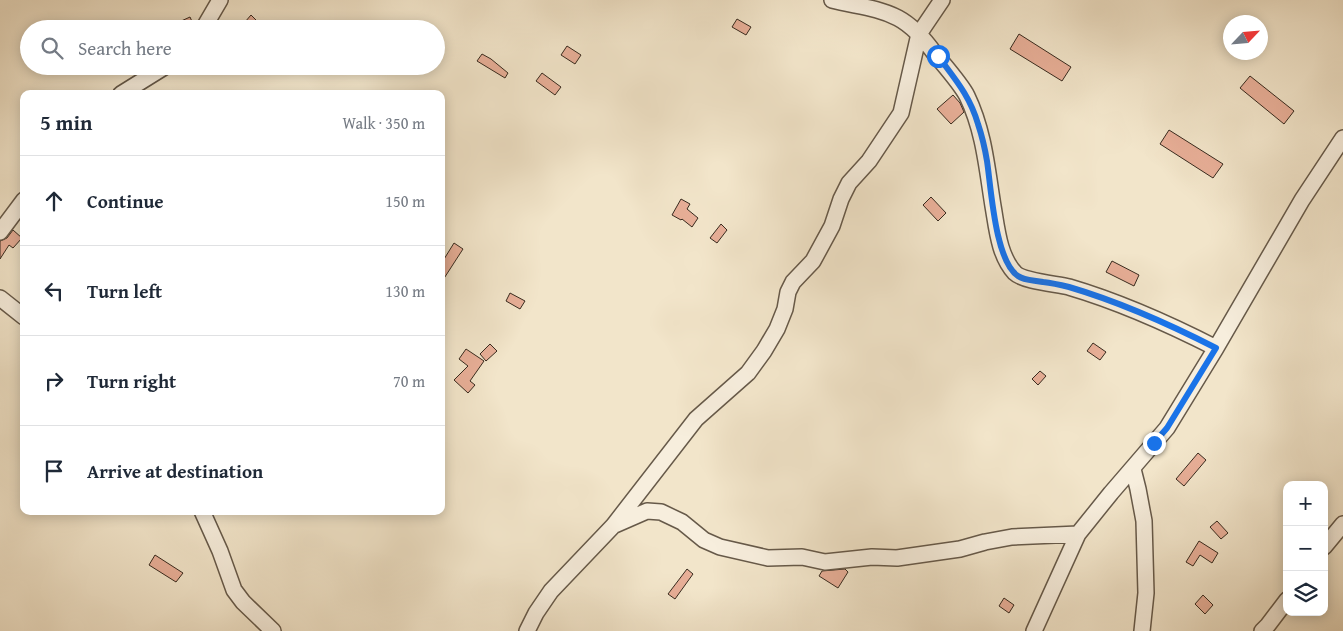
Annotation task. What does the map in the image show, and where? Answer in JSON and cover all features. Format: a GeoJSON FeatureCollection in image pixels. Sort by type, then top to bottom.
{"type":"FeatureCollection","features":[{"type":"Feature","properties":{"kind":"street"},"geometry":{"type":"LineString","coordinates":[[208,20],[220,0]]}},
{"type":"Feature","properties":{"kind":"street"},"geometry":{"type":"LineString","coordinates":[[832,0],[874,8],[898,18],[919,34],[966,94],[978,123],[987,160],[1001,245],[1006,261],[1016,275],[1026,280],[1069,287],[1134,309],[1216,348]]}},
{"type":"Feature","properties":{"kind":"street"},"geometry":{"type":"LineString","coordinates":[[526,631],[551,591],[613,526],[696,419],[748,373],[764,351],[777,329],[785,309],[792,282],[813,261],[832,226],[841,199],[850,183],[869,161],[901,113],[919,34],[942,0]]}},
{"type":"Feature","properties":{"kind":"street"},"geometry":{"type":"LineString","coordinates":[[127,90],[151,75]]}},
{"type":"Feature","properties":{"kind":"street"},"geometry":{"type":"LineString","coordinates":[[1034,631],[1078,534],[1167,428],[1302,200],[1343,138]]}},
{"type":"Feature","properties":{"kind":"street"},"geometry":{"type":"LineString","coordinates":[[0,232],[20,205]]}},
{"type":"Feature","properties":{"kind":"street"},"geometry":{"type":"LineString","coordinates":[[0,298],[20,314]]}},
{"type":"Feature","properties":{"kind":"street"},"geometry":{"type":"LineString","coordinates":[[1133,469],[1144,521],[1146,593],[1142,631]]}},
{"type":"Feature","properties":{"kind":"street"},"geometry":{"type":"LineString","coordinates":[[613,526],[647,511],[661,512],[682,522],[704,540],[720,547],[768,558],[802,557],[825,562],[872,557],[897,558],[960,549],[1012,537],[1078,534]]}},
{"type":"Feature","properties":{"kind":"street"},"geometry":{"type":"LineString","coordinates":[[204,515],[220,550],[234,590],[243,602],[273,631]]}},
{"type":"Feature","properties":{"kind":"street"},"geometry":{"type":"LineString","coordinates":[[1328,542],[1343,524]]}},
{"type":"Feature","properties":{"kind":"street"},"geometry":{"type":"LineString","coordinates":[[1262,631],[1283,605]]}},
{"type":"Feature","properties":{"kind":"building"},"geometry":{"type":"Polygon","coordinates":[[[251,15],[256,20],[247,20],[251,15]]]}},
{"type":"Feature","properties":{"kind":"building"},"geometry":{"type":"Polygon","coordinates":[[[737,19],[751,27],[746,35],[732,27],[737,19]]]}},
{"type":"Feature","properties":{"kind":"building"},"geometry":{"type":"Polygon","coordinates":[[[1019,34],[1071,67],[1062,81],[1010,49],[1019,34]]]}},
{"type":"Feature","properties":{"kind":"building"},"geometry":{"type":"Polygon","coordinates":[[[567,46],[581,55],[575,64],[561,55],[567,46]]]}},
{"type":"Feature","properties":{"kind":"building"},"geometry":{"type":"Polygon","coordinates":[[[482,54],[508,73],[505,78],[477,61],[482,54]]]}},
{"type":"Feature","properties":{"kind":"building"},"geometry":{"type":"Polygon","coordinates":[[[542,73],[561,87],[555,95],[536,81],[542,73]]]}},
{"type":"Feature","properties":{"kind":"building"},"geometry":{"type":"Polygon","coordinates":[[[1250,76],[1294,111],[1284,124],[1240,88],[1250,76]]]}},
{"type":"Feature","properties":{"kind":"building"},"geometry":{"type":"Polygon","coordinates":[[[953,95],[960,103],[964,112],[951,124],[937,109],[953,95]]]}},
{"type":"Feature","properties":{"kind":"building"},"geometry":{"type":"Polygon","coordinates":[[[1169,130],[1223,164],[1213,178],[1160,144],[1169,130]]]}},
{"type":"Feature","properties":{"kind":"building"},"geometry":{"type":"Polygon","coordinates":[[[931,197],[946,213],[938,221],[923,205],[931,197]]]}},
{"type":"Feature","properties":{"kind":"building"},"geometry":{"type":"Polygon","coordinates":[[[681,199],[690,204],[687,209],[698,218],[692,227],[682,219],[672,215],[681,199]]]}},
{"type":"Feature","properties":{"kind":"building"},"geometry":{"type":"Polygon","coordinates":[[[721,224],[727,230],[717,243],[710,238],[721,224]]]}},
{"type":"Feature","properties":{"kind":"building"},"geometry":{"type":"Polygon","coordinates":[[[13,230],[20,236],[20,240],[13,248],[9,245],[0,259],[0,241],[7,238],[13,230]]]}},
{"type":"Feature","properties":{"kind":"building"},"geometry":{"type":"Polygon","coordinates":[[[454,243],[463,249],[445,277],[445,258],[454,243]]]}},
{"type":"Feature","properties":{"kind":"building"},"geometry":{"type":"Polygon","coordinates":[[[1112,261],[1139,275],[1134,286],[1106,272],[1112,261]]]}},
{"type":"Feature","properties":{"kind":"building"},"geometry":{"type":"Polygon","coordinates":[[[510,293],[525,301],[520,309],[506,301],[510,293]]]}},
{"type":"Feature","properties":{"kind":"building"},"geometry":{"type":"Polygon","coordinates":[[[1093,343],[1106,352],[1100,360],[1087,351],[1093,343]]]}},
{"type":"Feature","properties":{"kind":"building"},"geometry":{"type":"Polygon","coordinates":[[[490,344],[497,351],[486,361],[480,354],[490,344]]]}},
{"type":"Feature","properties":{"kind":"building"},"geometry":{"type":"Polygon","coordinates":[[[466,349],[484,361],[470,381],[475,385],[468,393],[454,380],[468,366],[459,359],[466,349]]]}},
{"type":"Feature","properties":{"kind":"building"},"geometry":{"type":"Polygon","coordinates":[[[1040,371],[1046,376],[1038,385],[1032,379],[1040,371]]]}},
{"type":"Feature","properties":{"kind":"building"},"geometry":{"type":"Polygon","coordinates":[[[1198,453],[1206,460],[1184,486],[1176,479],[1198,453]]]}},
{"type":"Feature","properties":{"kind":"building"},"geometry":{"type":"Polygon","coordinates":[[[1217,521],[1228,533],[1221,539],[1210,527],[1217,521]]]}},
{"type":"Feature","properties":{"kind":"building"},"geometry":{"type":"Polygon","coordinates":[[[1199,541],[1218,553],[1212,563],[1200,555],[1193,566],[1186,562],[1199,541]]]}},
{"type":"Feature","properties":{"kind":"building"},"geometry":{"type":"Polygon","coordinates":[[[155,555],[183,573],[176,582],[149,565],[155,555]]]}},
{"type":"Feature","properties":{"kind":"building"},"geometry":{"type":"Polygon","coordinates":[[[687,569],[693,574],[675,599],[668,594],[687,569]]]}},
{"type":"Feature","properties":{"kind":"building"},"geometry":{"type":"Polygon","coordinates":[[[845,569],[848,572],[838,588],[819,576],[822,571],[845,569]]]}},
{"type":"Feature","properties":{"kind":"building"},"geometry":{"type":"Polygon","coordinates":[[[1203,595],[1213,605],[1205,614],[1195,604],[1203,595]]]}},
{"type":"Feature","properties":{"kind":"building"},"geometry":{"type":"Polygon","coordinates":[[[1004,598],[1014,605],[1009,613],[999,606],[1004,598]]]}},
{"type":"Feature","properties":{"kind":"route"},"geometry":{"type":"LineString","coordinates":[[938,56],[966,94],[978,123],[987,160],[1001,245],[1006,261],[1016,275],[1026,280],[1069,287],[1134,309],[1216,348],[1167,428],[1154,443]]}}]}
